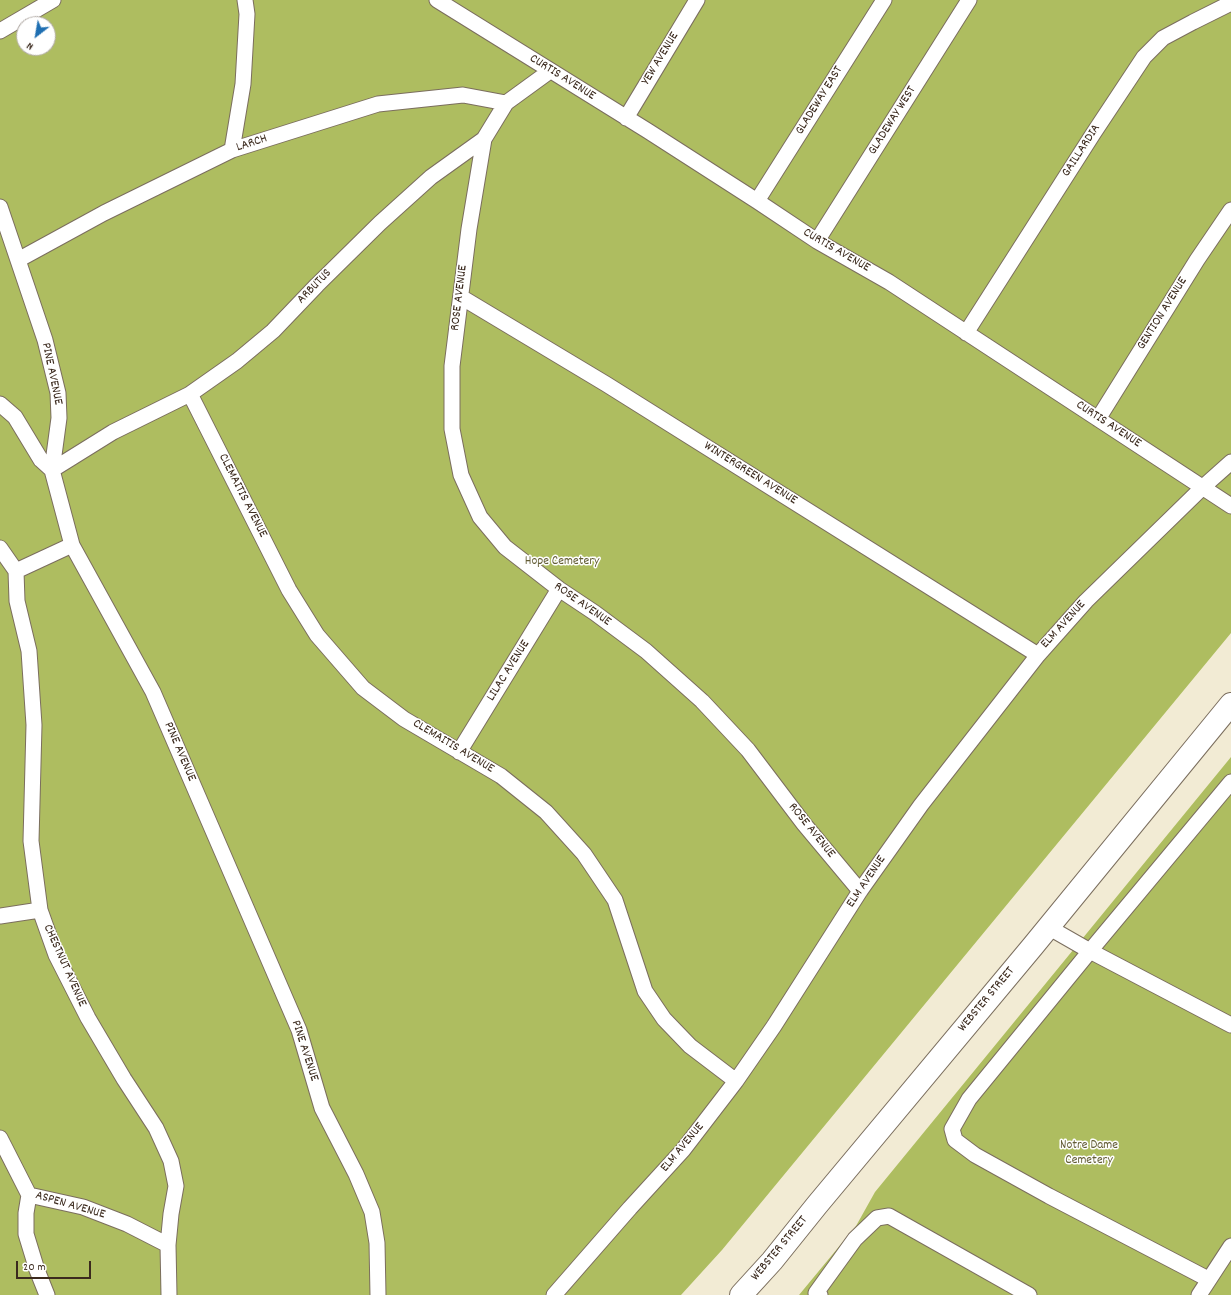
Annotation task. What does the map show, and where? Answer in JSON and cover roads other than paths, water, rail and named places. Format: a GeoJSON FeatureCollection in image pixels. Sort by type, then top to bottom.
{"type":"FeatureCollection","features":[{"type":"Feature","properties":{"kind":"main road","name":"WEBSTER STREET"},"geometry":{"type":"LineString","coordinates":[[741,1295],[772,1261],[1231,704]]}},
{"type":"Feature","properties":{"kind":"lane"},"geometry":{"type":"LineString","coordinates":[[0,31],[53,0]]}},
{"type":"Feature","properties":{"kind":"lane"},"geometry":{"type":"LineString","coordinates":[[232,150],[243,84],[247,14],[245,0]]}},
{"type":"Feature","properties":{"kind":"lane","name":"CURTIS AVENUE"},"geometry":{"type":"LineString","coordinates":[[437,0],[453,4],[550,71],[757,201],[817,241],[889,282],[1231,506]]}},
{"type":"Feature","properties":{"kind":"lane","name":"YEW AVENUE"},"geometry":{"type":"LineString","coordinates":[[626,118],[697,0]]}},
{"type":"Feature","properties":{"kind":"lane","name":"GLADEWAY EAST"},"geometry":{"type":"LineString","coordinates":[[757,201],[884,0]]}},
{"type":"Feature","properties":{"kind":"lane","name":"GLADEWAY WEST"},"geometry":{"type":"LineString","coordinates":[[817,241],[969,0]]}},
{"type":"Feature","properties":{"kind":"lane","name":"GAILLARDIA"},"geometry":{"type":"LineString","coordinates":[[966,333],[1089,140],[1144,57],[1163,38],[1231,3]]}},
{"type":"Feature","properties":{"kind":"lane","name":"ARBUTUS"},"geometry":{"type":"LineString","coordinates":[[52,470],[112,432],[190,394],[237,361],[273,331],[322,280],[408,197],[431,177],[484,139],[506,103],[550,71]]}},
{"type":"Feature","properties":{"kind":"lane","name":"LARCH"},"geometry":{"type":"LineString","coordinates":[[18,260],[104,213],[232,150],[378,104],[463,95],[506,103]]}},
{"type":"Feature","properties":{"kind":"lane","name":"ROSE AVENUE"},"geometry":{"type":"LineString","coordinates":[[484,139],[469,229],[452,366],[452,429],[460,474],[480,517],[505,547],[559,589],[595,613],[646,651],[702,702],[748,750],[804,824],[860,892]]}},
{"type":"Feature","properties":{"kind":"lane","name":"PINE AVENUE"},"geometry":{"type":"LineString","coordinates":[[0,207],[45,340],[58,393],[60,418],[52,470],[72,545],[153,692],[299,1030],[322,1108],[356,1174],[372,1212],[377,1243],[378,1295]]}},
{"type":"Feature","properties":{"kind":"lane","name":"GENTION AVENUE"},"geometry":{"type":"LineString","coordinates":[[1098,419],[1197,260],[1231,210]]}},
{"type":"Feature","properties":{"kind":"lane","name":"WINTERGREEN AVENUE"},"geometry":{"type":"LineString","coordinates":[[461,297],[606,384],[1038,655]]}},
{"type":"Feature","properties":{"kind":"lane","name":"CLEMAITIS AVENUE"},"geometry":{"type":"LineString","coordinates":[[190,394],[289,590],[318,635],[362,688],[404,719],[501,776],[546,812],[584,854],[615,900],[645,991],[664,1019],[690,1046],[736,1080]]}},
{"type":"Feature","properties":{"kind":"lane"},"geometry":{"type":"LineString","coordinates":[[0,404],[15,418],[41,460],[52,470]]}},
{"type":"Feature","properties":{"kind":"lane","name":"ELM AVENUE"},"geometry":{"type":"LineString","coordinates":[[554,1295],[683,1150],[736,1080],[774,1026],[860,892],[921,805],[1038,655],[1086,601],[1203,487],[1231,462]]}},
{"type":"Feature","properties":{"kind":"lane"},"geometry":{"type":"LineString","coordinates":[[0,548],[16,571],[72,545]]}},
{"type":"Feature","properties":{"kind":"lane","name":"CHESTNUT AVENUE"},"geometry":{"type":"LineString","coordinates":[[16,571],[17,601],[29,651],[34,725],[31,841],[40,910],[56,955],[88,1018],[124,1079],[156,1128],[171,1161],[176,1186],[168,1245],[169,1295]]}},
{"type":"Feature","properties":{"kind":"lane","name":"LILAC AVENUE"},"geometry":{"type":"LineString","coordinates":[[459,752],[559,589]]}},
{"type":"Feature","properties":{"kind":"lane"},"geometry":{"type":"LineString","coordinates":[[1208,1280],[975,1155],[955,1140],[952,1129],[969,1099],[1231,782]]}},
{"type":"Feature","properties":{"kind":"lane"},"geometry":{"type":"LineString","coordinates":[[0,916],[40,910]]}},
{"type":"Feature","properties":{"kind":"lane"},"geometry":{"type":"LineString","coordinates":[[1048,927],[1090,951],[1231,1025]]}},
{"type":"Feature","properties":{"kind":"lane","name":"ASPEN AVENUE"},"geometry":{"type":"LineString","coordinates":[[0,1138],[29,1195],[83,1207],[127,1224],[168,1245]]}},
{"type":"Feature","properties":{"kind":"lane"},"geometry":{"type":"LineString","coordinates":[[29,1195],[26,1213],[26,1234],[46,1295]]}},
{"type":"Feature","properties":{"kind":"lane"},"geometry":{"type":"LineString","coordinates":[[814,1294],[856,1239],[877,1218],[889,1216],[1029,1295]]}},
{"type":"Feature","properties":{"kind":"lane"},"geometry":{"type":"LineString","coordinates":[[1199,1295],[1231,1246]]}},
{"type":"Feature","properties":{"kind":"park label","name":"Hope Cemetery"},"geometry":{"type":"Point","coordinates":[562,562]}},
{"type":"Feature","properties":{"kind":"park label","name":"Notre Dame Cemetery"},"geometry":{"type":"Point","coordinates":[1089,1154]}}]}
